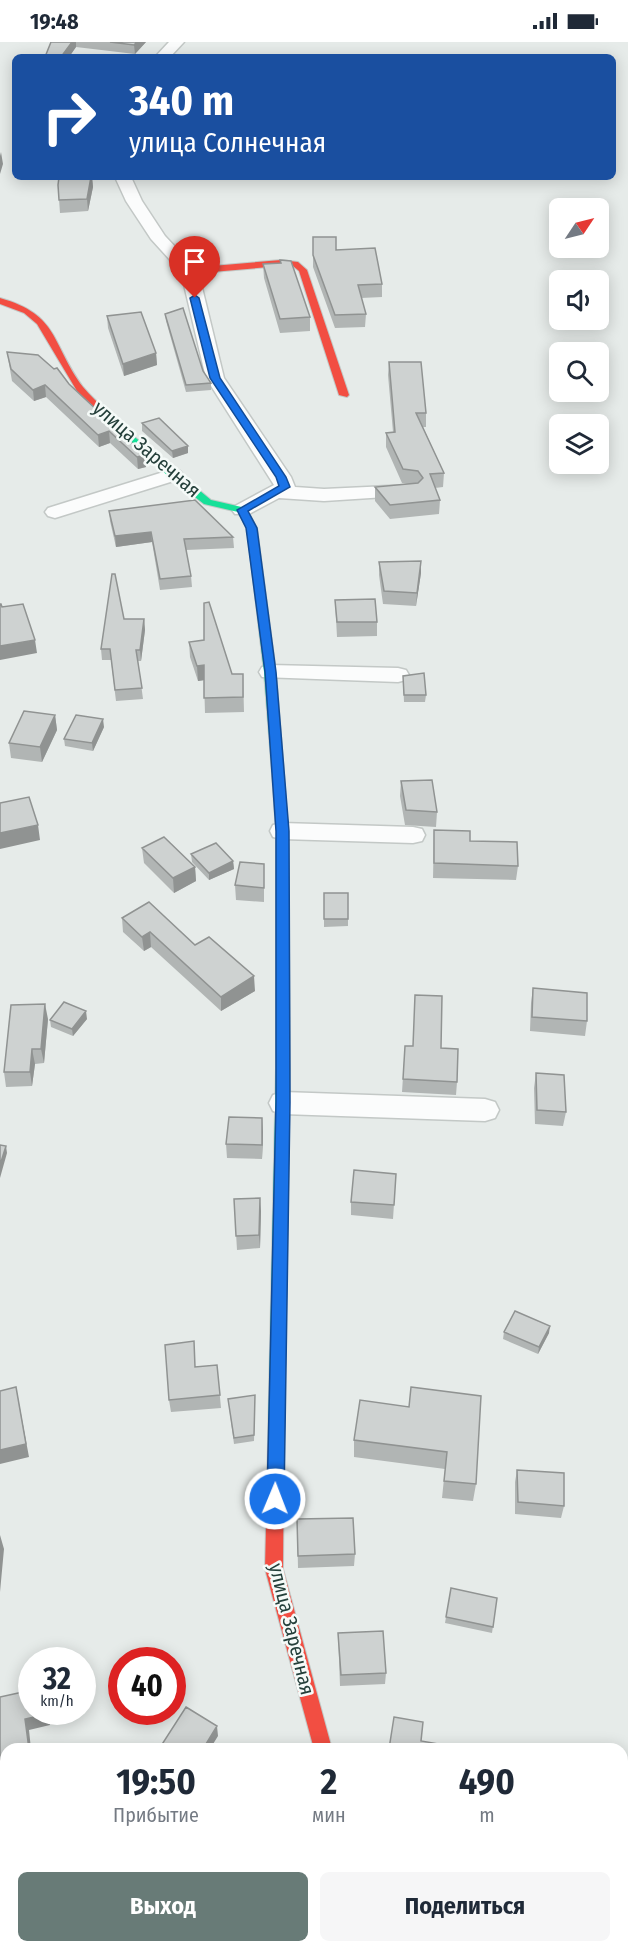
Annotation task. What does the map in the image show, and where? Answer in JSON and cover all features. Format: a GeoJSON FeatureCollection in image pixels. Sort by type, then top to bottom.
{"type":"FeatureCollection","features":[{"type":"Feature","properties":{"kind":"street"},"geometry":{"type":"LineString","coordinates":[[165,54],[177,42]]}},
{"type":"Feature","properties":{"kind":"street"},"geometry":{"type":"LineString","coordinates":[[124,180],[134,201],[159,239],[189,271],[215,378],[281,477],[285,487],[243,510]]}},
{"type":"Feature","properties":{"kind":"street"},"geometry":{"type":"LineString","coordinates":[[189,271],[280,263],[295,264],[303,270],[344,395]]}},
{"type":"Feature","properties":{"kind":"street","name":"улица Заречная"},"geometry":{"type":"LineString","coordinates":[[0,301],[34,315],[43,324],[68,374],[80,389],[173,476],[208,502],[243,510],[252,528],[270,672],[282,831],[283,1102],[274,1569],[321,1743]]}},
{"type":"Feature","properties":{"kind":"street"},"geometry":{"type":"LineString","coordinates":[[55,513],[173,476]]}},
{"type":"Feature","properties":{"kind":"street"},"geometry":{"type":"LineString","coordinates":[[278,492],[324,495],[410,491]]}},
{"type":"Feature","properties":{"kind":"street"},"geometry":{"type":"LineString","coordinates":[[270,672],[398,675]]}},
{"type":"Feature","properties":{"kind":"street"},"geometry":{"type":"LineString","coordinates":[[282,831],[413,835]]}},
{"type":"Feature","properties":{"kind":"street"},"geometry":{"type":"LineString","coordinates":[[283,1102],[485,1110]]}},
{"type":"Feature","properties":{"kind":"building"},"geometry":{"type":"Polygon","coordinates":[[[51,42],[72,42],[63,54],[46,54],[51,42]]]}},
{"type":"Feature","properties":{"kind":"building"},"geometry":{"type":"Polygon","coordinates":[[[110,42],[137,42],[134,45],[110,42]]]}},
{"type":"Feature","properties":{"kind":"building"},"geometry":{"type":"Polygon","coordinates":[[[59,180],[90,180],[87,199],[59,200],[59,180]]]}},
{"type":"Feature","properties":{"kind":"building"},"geometry":{"type":"Polygon","coordinates":[[[313,237],[336,237],[336,250],[375,248],[382,284],[358,285],[366,314],[335,315],[313,255],[313,237]]]}},
{"type":"Feature","properties":{"kind":"building"},"geometry":{"type":"Polygon","coordinates":[[[280,260],[291,261],[310,317],[280,319],[263,264],[281,263],[280,260]]]}},
{"type":"Feature","properties":{"kind":"building"},"geometry":{"type":"Polygon","coordinates":[[[183,308],[203,371],[211,383],[186,385],[165,314],[183,308]]]}},
{"type":"Feature","properties":{"kind":"building"},"geometry":{"type":"Polygon","coordinates":[[[141,312],[156,353],[123,364],[107,316],[141,312]]]}},
{"type":"Feature","properties":{"kind":"building"},"geometry":{"type":"Polygon","coordinates":[[[7,352],[38,355],[54,369],[57,368],[69,384],[145,455],[137,457],[109,431],[98,435],[45,385],[33,390],[11,369],[7,352]]]}},
{"type":"Feature","properties":{"kind":"building"},"geometry":{"type":"Polygon","coordinates":[[[389,362],[421,362],[426,413],[416,413],[444,473],[430,474],[440,500],[390,505],[375,487],[418,483],[423,478],[418,471],[403,469],[386,433],[395,432],[389,362]]]}},
{"type":"Feature","properties":{"kind":"building"},"geometry":{"type":"Polygon","coordinates":[[[159,418],[188,446],[172,451],[142,423],[159,418]]]}},
{"type":"Feature","properties":{"kind":"building"},"geometry":{"type":"Polygon","coordinates":[[[195,500],[233,537],[184,539],[191,576],[160,579],[151,532],[115,536],[109,511],[195,500]]]}},
{"type":"Feature","properties":{"kind":"building"},"geometry":{"type":"Polygon","coordinates":[[[421,561],[417,593],[384,591],[379,562],[421,561]]]}},
{"type":"Feature","properties":{"kind":"building"},"geometry":{"type":"Polygon","coordinates":[[[112,574],[115,574],[124,619],[144,619],[140,650],[136,650],[142,688],[115,690],[110,649],[101,649],[112,574]]]}},
{"type":"Feature","properties":{"kind":"building"},"geometry":{"type":"Polygon","coordinates":[[[375,599],[377,622],[337,622],[335,600],[375,599]]]}},
{"type":"Feature","properties":{"kind":"building"},"geometry":{"type":"Polygon","coordinates":[[[209,602],[232,674],[243,674],[243,697],[204,698],[204,665],[197,666],[189,642],[204,640],[204,603],[209,602]]]}},
{"type":"Feature","properties":{"kind":"building"},"geometry":{"type":"Polygon","coordinates":[[[0,604],[2,607],[23,604],[35,640],[0,646],[0,604]]]}},
{"type":"Feature","properties":{"kind":"building"},"geometry":{"type":"Polygon","coordinates":[[[424,673],[426,695],[404,695],[403,676],[424,673]]]}},
{"type":"Feature","properties":{"kind":"building"},"geometry":{"type":"Polygon","coordinates":[[[24,711],[55,715],[40,747],[9,743],[24,711]]]}},
{"type":"Feature","properties":{"kind":"building"},"geometry":{"type":"Polygon","coordinates":[[[76,715],[103,719],[92,743],[64,739],[76,715]]]}},
{"type":"Feature","properties":{"kind":"building"},"geometry":{"type":"Polygon","coordinates":[[[432,780],[437,812],[406,810],[401,781],[432,780]]]}},
{"type":"Feature","properties":{"kind":"building"},"geometry":{"type":"Polygon","coordinates":[[[29,797],[38,825],[0,833],[0,803],[29,797]]]}},
{"type":"Feature","properties":{"kind":"building"},"geometry":{"type":"Polygon","coordinates":[[[434,830],[470,831],[470,841],[517,842],[518,866],[434,863],[434,830]]]}},
{"type":"Feature","properties":{"kind":"building"},"geometry":{"type":"Polygon","coordinates":[[[164,837],[195,867],[173,878],[142,848],[164,837]]]}},
{"type":"Feature","properties":{"kind":"building"},"geometry":{"type":"Polygon","coordinates":[[[216,843],[233,861],[209,873],[191,854],[216,843]]]}},
{"type":"Feature","properties":{"kind":"building"},"geometry":{"type":"Polygon","coordinates":[[[240,862],[264,864],[264,888],[235,885],[240,862]]]}},
{"type":"Feature","properties":{"kind":"building"},"geometry":{"type":"Polygon","coordinates":[[[324,893],[348,893],[348,919],[324,919],[324,893]]]}},
{"type":"Feature","properties":{"kind":"building"},"geometry":{"type":"Polygon","coordinates":[[[149,902],[195,945],[209,937],[254,976],[221,997],[150,932],[142,937],[122,918],[149,902]]]}},
{"type":"Feature","properties":{"kind":"building"},"geometry":{"type":"Polygon","coordinates":[[[533,988],[587,993],[587,1021],[532,1017],[533,988]]]}},
{"type":"Feature","properties":{"kind":"building"},"geometry":{"type":"Polygon","coordinates":[[[415,995],[442,996],[441,1048],[458,1049],[457,1082],[403,1079],[405,1046],[413,1046],[415,995]]]}},
{"type":"Feature","properties":{"kind":"building"},"geometry":{"type":"Polygon","coordinates":[[[64,1002],[86,1011],[72,1029],[50,1020],[64,1002]]]}},
{"type":"Feature","properties":{"kind":"building"},"geometry":{"type":"Polygon","coordinates":[[[45,1004],[41,1049],[32,1049],[30,1072],[4,1072],[11,1005],[45,1004]]]}},
{"type":"Feature","properties":{"kind":"building"},"geometry":{"type":"Polygon","coordinates":[[[536,1073],[564,1075],[566,1112],[537,1110],[536,1073]]]}},
{"type":"Feature","properties":{"kind":"building"},"geometry":{"type":"Polygon","coordinates":[[[229,1117],[262,1118],[262,1145],[226,1144],[229,1117]]]}},
{"type":"Feature","properties":{"kind":"building"},"geometry":{"type":"Polygon","coordinates":[[[0,1145],[6,1146],[0,1165],[0,1145]]]}},
{"type":"Feature","properties":{"kind":"building"},"geometry":{"type":"Polygon","coordinates":[[[354,1170],[396,1174],[394,1205],[351,1202],[354,1170]]]}},
{"type":"Feature","properties":{"kind":"building"},"geometry":{"type":"Polygon","coordinates":[[[260,1198],[259,1235],[236,1236],[234,1199],[260,1198]]]}},
{"type":"Feature","properties":{"kind":"building"},"geometry":{"type":"Polygon","coordinates":[[[515,1311],[550,1326],[539,1347],[504,1332],[515,1311]]]}},
{"type":"Feature","properties":{"kind":"building"},"geometry":{"type":"Polygon","coordinates":[[[194,1341],[195,1367],[217,1365],[220,1395],[169,1400],[165,1345],[194,1341]]]}},
{"type":"Feature","properties":{"kind":"building"},"geometry":{"type":"Polygon","coordinates":[[[16,1387],[26,1444],[0,1450],[0,1391],[16,1387]]]}},
{"type":"Feature","properties":{"kind":"building"},"geometry":{"type":"Polygon","coordinates":[[[411,1387],[481,1396],[476,1484],[444,1481],[447,1452],[354,1440],[360,1400],[409,1407],[411,1387]]]}},
{"type":"Feature","properties":{"kind":"building"},"geometry":{"type":"Polygon","coordinates":[[[255,1395],[254,1435],[234,1438],[228,1399],[255,1395]]]}},
{"type":"Feature","properties":{"kind":"building"},"geometry":{"type":"Polygon","coordinates":[[[517,1470],[564,1473],[564,1506],[518,1502],[517,1470]]]}},
{"type":"Feature","properties":{"kind":"building"},"geometry":{"type":"Polygon","coordinates":[[[353,1518],[355,1554],[298,1556],[297,1519],[353,1518]]]}},
{"type":"Feature","properties":{"kind":"building"},"geometry":{"type":"Polygon","coordinates":[[[451,1588],[497,1598],[493,1627],[446,1617],[451,1588]]]}},
{"type":"Feature","properties":{"kind":"building"},"geometry":{"type":"Polygon","coordinates":[[[383,1631],[386,1673],[341,1675],[338,1633],[383,1631]]]}},
{"type":"Feature","properties":{"kind":"building"},"geometry":{"type":"Polygon","coordinates":[[[18,1693],[18,1725],[26,1725],[28,1743],[0,1743],[0,1697],[18,1693]]]}},
{"type":"Feature","properties":{"kind":"building"},"geometry":{"type":"Polygon","coordinates":[[[186,1707],[217,1726],[207,1743],[163,1743],[174,1725],[186,1725],[186,1707]]]}},
{"type":"Feature","properties":{"kind":"building"},"geometry":{"type":"Polygon","coordinates":[[[394,1717],[423,1722],[421,1741],[432,1743],[390,1743],[394,1717]]]}},
{"type":"Feature","properties":{"kind":"traffic: fast"},"geometry":{"type":"LineString","coordinates":[[131,437],[173,475],[208,502],[242,510],[252,528],[270,672],[278,773]]}},
{"type":"Feature","properties":{"kind":"traffic: fast"},"geometry":{"type":"LineString","coordinates":[[276,1442],[283,1068]]}},
{"type":"Feature","properties":{"kind":"traffic: jam"},"geometry":{"type":"LineString","coordinates":[[189,271],[281,263],[295,264],[303,270],[344,395]]}},
{"type":"Feature","properties":{"kind":"traffic: jam"},"geometry":{"type":"LineString","coordinates":[[0,301],[27,311],[41,322],[80,389],[131,437]]}},
{"type":"Feature","properties":{"kind":"traffic: jam"},"geometry":{"type":"LineString","coordinates":[[278,773],[282,831],[283,1068]]}},
{"type":"Feature","properties":{"kind":"traffic: jam"},"geometry":{"type":"LineString","coordinates":[[276,1442],[274,1569],[321,1743]]}},
{"type":"Feature","properties":{"kind":"route"},"geometry":{"type":"LineString","coordinates":[[195,298],[215,378],[281,477],[285,487],[243,510],[252,528],[270,672],[282,831],[283,1102],[275,1499]]}}]}
